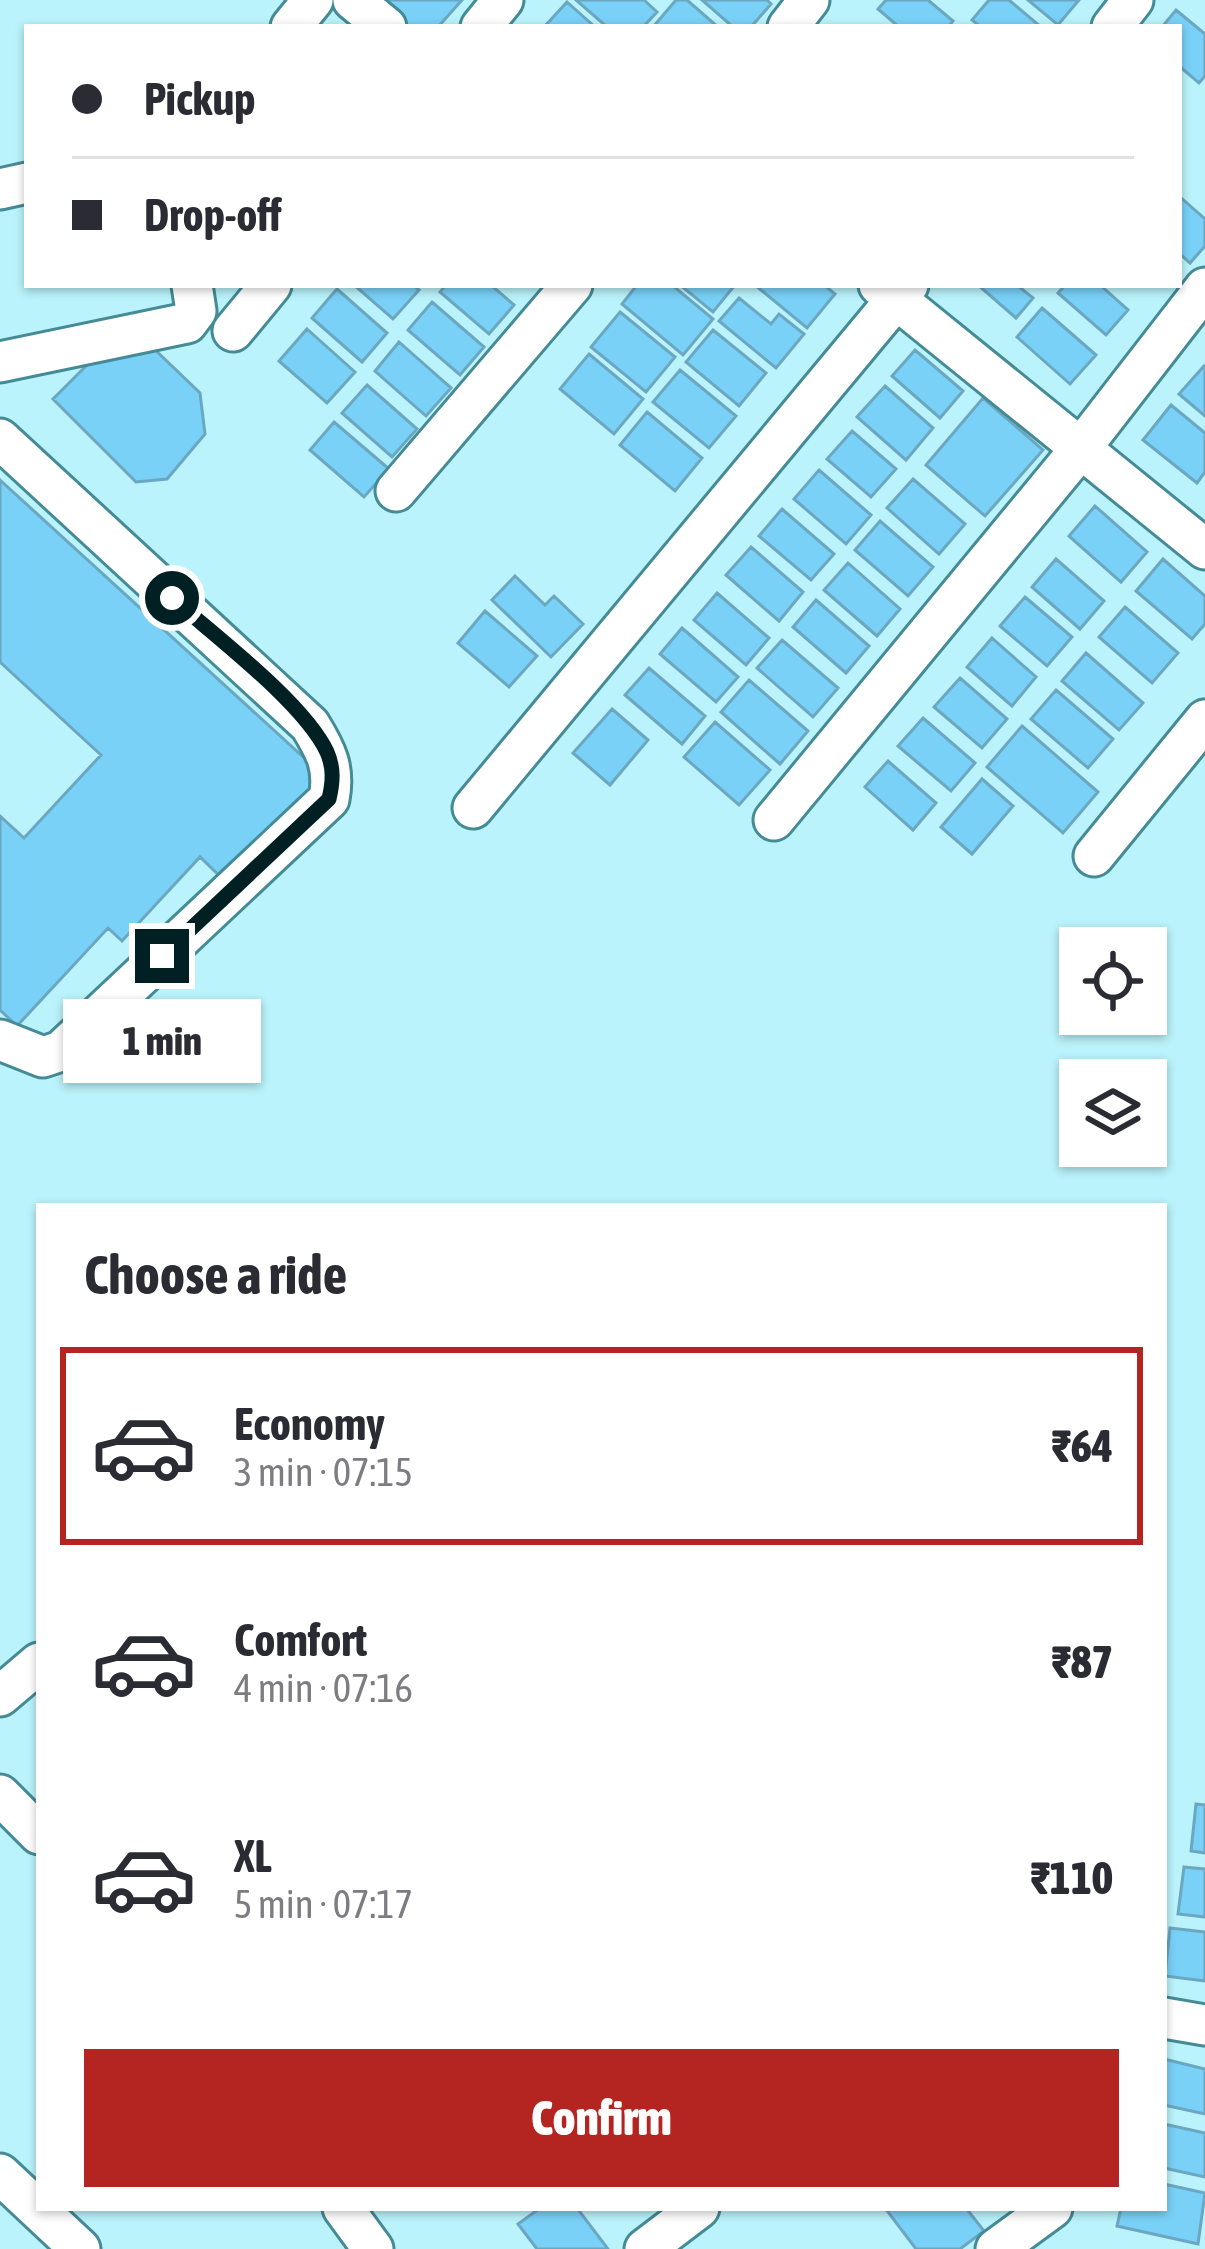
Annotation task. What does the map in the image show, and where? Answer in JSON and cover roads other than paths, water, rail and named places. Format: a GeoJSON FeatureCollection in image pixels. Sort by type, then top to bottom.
{"type":"FeatureCollection","features":[{"type":"Feature","properties":{"kind":"street"},"geometry":{"type":"LineString","coordinates":[[293,24],[313,0]]}},
{"type":"Feature","properties":{"kind":"street"},"geometry":{"type":"LineString","coordinates":[[353,0],[382,24]]}},
{"type":"Feature","properties":{"kind":"street"},"geometry":{"type":"LineString","coordinates":[[483,24],[503,0]]}},
{"type":"Feature","properties":{"kind":"street"},"geometry":{"type":"LineString","coordinates":[[790,24],[809,0]]}},
{"type":"Feature","properties":{"kind":"street"},"geometry":{"type":"LineString","coordinates":[[1114,24],[1133,0]]}},
{"type":"Feature","properties":{"kind":"street"},"geometry":{"type":"LineString","coordinates":[[0,362],[187,322],[196,311],[192,288]]}},
{"type":"Feature","properties":{"kind":"street"},"geometry":{"type":"LineString","coordinates":[[233,331],[269,288]]}},
{"type":"Feature","properties":{"kind":"street"},"geometry":{"type":"LineString","coordinates":[[396,490],[569,288]]}},
{"type":"Feature","properties":{"kind":"street"},"geometry":{"type":"LineString","coordinates":[[774,820],[1081,448],[1205,288]]}},
{"type":"Feature","properties":{"kind":"street"},"geometry":{"type":"LineString","coordinates":[[473,808],[894,290],[1205,549]]}},
{"type":"Feature","properties":{"kind":"street"},"geometry":{"type":"LineString","coordinates":[[0,439],[310,725],[329,755],[334,777],[329,799],[62,1051],[43,1057],[0,1040]]}},
{"type":"Feature","properties":{"kind":"street"},"geometry":{"type":"LineString","coordinates":[[1094,856],[1205,720]]}},
{"type":"Feature","properties":{"kind":"street"},"geometry":{"type":"LineString","coordinates":[[0,1696],[36,1666]]}},
{"type":"Feature","properties":{"kind":"street"},"geometry":{"type":"LineString","coordinates":[[0,1795],[36,1831]]}},
{"type":"Feature","properties":{"kind":"street"},"geometry":{"type":"LineString","coordinates":[[1167,2019],[1205,2025]]}},
{"type":"Feature","properties":{"kind":"street"},"geometry":{"type":"LineString","coordinates":[[0,2174],[36,2208]]}},
{"type":"Feature","properties":{"kind":"street"},"geometry":{"type":"LineString","coordinates":[[39,2211],[80,2249]]}},
{"type":"Feature","properties":{"kind":"street"},"geometry":{"type":"LineString","coordinates":[[345,2211],[373,2249]]}},
{"type":"Feature","properties":{"kind":"street"},"geometry":{"type":"LineString","coordinates":[[996,2249],[1048,2211]]}},
{"type":"Feature","properties":{"kind":"street"},"geometry":{"type":"LineString","coordinates":[[645,2249],[687,2222]]}}]}
